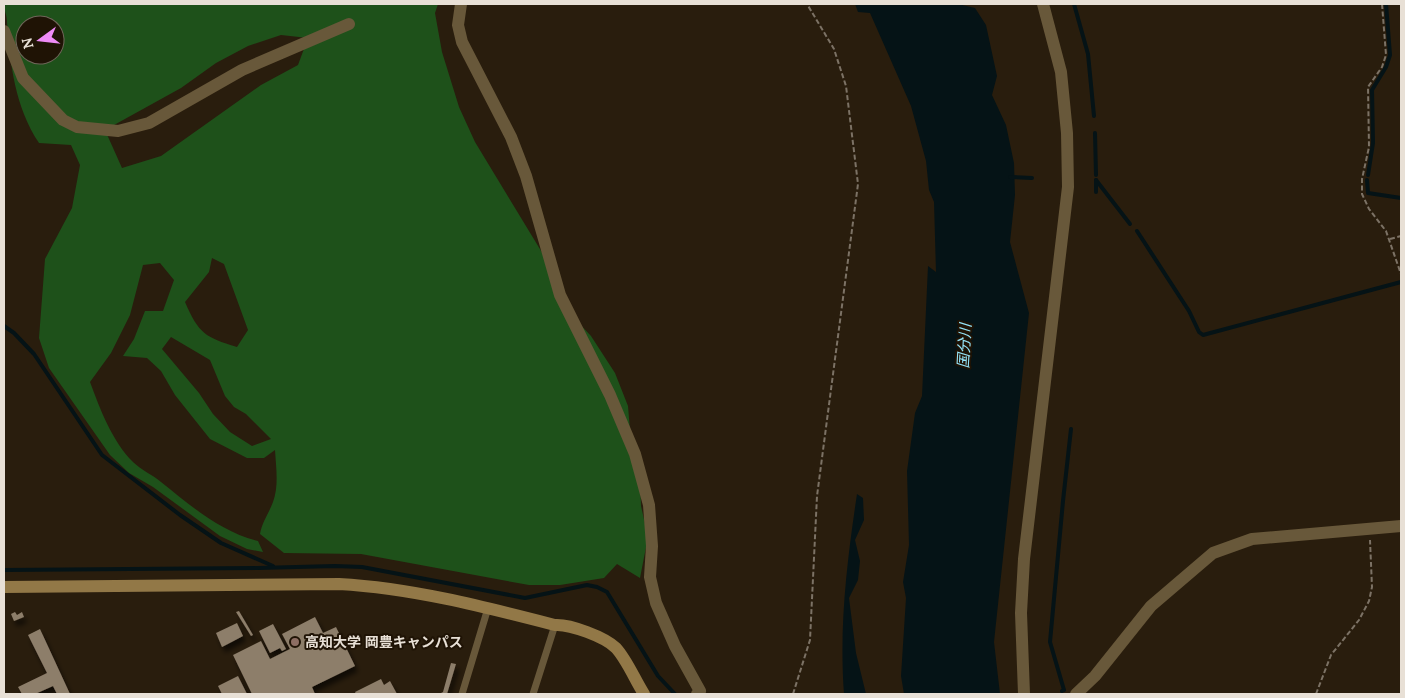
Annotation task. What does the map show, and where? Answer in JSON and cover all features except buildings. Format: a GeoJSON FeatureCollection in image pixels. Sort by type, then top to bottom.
{"type":"FeatureCollection","features":[{"type":"Feature","properties":{"kind":"street"},"geometry":{"type":"LineString","coordinates":[[461,4],[458,25],[462,42],[511,137],[526,176],[560,295],[610,395],[635,454],[649,505],[652,546],[650,577],[656,603],[675,646],[700,693]]}},
{"type":"Feature","properties":{"kind":"street"},"geometry":{"type":"LineString","coordinates":[[1024,694],[1020,613],[1024,558],[1068,187],[1067,133],[1060,72],[1043,4]]}},
{"type":"Feature","properties":{"kind":"street"},"geometry":{"type":"LineString","coordinates":[[4,31],[23,78],[63,120],[77,127],[118,132],[149,123],[242,70],[349,24]]}},
{"type":"Feature","properties":{"kind":"street"},"geometry":{"type":"LineString","coordinates":[[1076,694],[1095,676],[1151,606],[1213,553],[1252,539],[1401,526]]}},
{"type":"Feature","properties":{"kind":"street"},"geometry":{"type":"LineString","coordinates":[[4,587],[339,584],[372,586],[488,608],[555,625],[563,624],[593,634],[616,648],[644,694]]}},
{"type":"Feature","properties":{"kind":"lane"},"geometry":{"type":"LineString","coordinates":[[462,694],[488,608]]}},
{"type":"Feature","properties":{"kind":"lane"},"geometry":{"type":"LineString","coordinates":[[533,694],[555,625]]}},
{"type":"Feature","properties":{"kind":"path"},"geometry":{"type":"LineString","coordinates":[[793,694],[810,640],[817,496],[858,184],[853,126],[846,86],[834,49],[807,4]]}},
{"type":"Feature","properties":{"kind":"path"},"geometry":{"type":"LineString","coordinates":[[1382,4],[1386,56],[1382,67],[1368,87],[1369,147],[1362,179],[1362,194],[1390,239],[1401,274]]}},
{"type":"Feature","properties":{"kind":"path"},"geometry":{"type":"LineString","coordinates":[[1390,239],[1401,236]]}},
{"type":"Feature","properties":{"kind":"path"},"geometry":{"type":"LineString","coordinates":[[1316,694],[1331,655],[1359,620],[1369,601],[1372,587],[1368,528]]}},
{"type":"Feature","properties":{"kind":"green space"},"geometry":{"type":"Polygon","coordinates":[[[4,4],[438,4],[435,13],[442,52],[459,107],[475,142],[546,259],[574,318],[591,336],[615,373],[628,406],[631,442],[640,477],[641,506],[648,537],[640,578],[617,564],[604,578],[560,585],[529,585],[361,554],[284,553],[260,534],[276,490],[275,450],[264,458],[247,458],[210,439],[175,395],[161,371],[147,358],[123,356],[134,339],[145,311],[163,311],[174,280],[160,263],[143,265],[130,315],[111,353],[90,382],[102,414],[113,435],[133,462],[219,525],[244,537],[258,541],[263,552],[247,549],[220,536],[153,487],[129,473],[110,455],[49,368],[39,338],[45,259],[72,208],[80,165],[71,145],[39,143],[31,129],[24,115],[15,85],[4,4]],[[281,35],[248,46],[216,63],[181,88],[105,130],[122,168],[161,156],[261,85],[298,65],[308,38],[281,35]],[[212,258],[209,272],[185,302],[199,328],[204,333],[237,347],[248,330],[224,264],[212,258]],[[171,337],[162,349],[199,393],[213,414],[230,432],[252,446],[271,439],[246,414],[234,407],[225,396],[210,360],[171,337]]]}},
{"type":"Feature","properties":{"kind":"water","name":"国分川"},"geometry":{"type":"Polygon","coordinates":[[[855,4],[958,4],[975,8],[986,25],[997,76],[992,95],[1006,125],[1014,163],[1015,195],[1010,242],[1029,313],[994,642],[1000,694],[904,694],[901,676],[906,598],[903,582],[909,545],[907,471],[915,413],[922,396],[928,266],[936,272],[934,202],[929,190],[926,161],[911,106],[870,13],[858,12],[855,4]]]}},
{"type":"Feature","properties":{"kind":"water"},"geometry":{"type":"Polygon","coordinates":[[[857,494],[863,498],[864,520],[855,540],[860,561],[858,580],[849,598],[856,653],[866,694],[844,694],[843,619],[857,494]]]}},
{"type":"Feature","properties":{"kind":"waterway"},"geometry":{"type":"LineString","coordinates":[[1074,4],[1088,54],[1094,116]]}},
{"type":"Feature","properties":{"kind":"waterway"},"geometry":{"type":"LineString","coordinates":[[1368,175],[1373,143],[1372,90],[1386,67],[1390,55],[1386,4]]}},
{"type":"Feature","properties":{"kind":"waterway"},"geometry":{"type":"LineString","coordinates":[[1095,133],[1096,175]]}},
{"type":"Feature","properties":{"kind":"waterway"},"geometry":{"type":"LineString","coordinates":[[1010,177],[1032,178]]}},
{"type":"Feature","properties":{"kind":"waterway"},"geometry":{"type":"LineString","coordinates":[[1096,180],[1130,224]]}},
{"type":"Feature","properties":{"kind":"waterway"},"geometry":{"type":"LineString","coordinates":[[1096,180],[1096,192]]}},
{"type":"Feature","properties":{"kind":"waterway"},"geometry":{"type":"LineString","coordinates":[[1367,180],[1368,193],[1401,198]]}},
{"type":"Feature","properties":{"kind":"waterway"},"geometry":{"type":"LineString","coordinates":[[1137,231],[1189,311],[1199,332],[1203,335],[1401,282]]}},
{"type":"Feature","properties":{"kind":"waterway"},"geometry":{"type":"LineString","coordinates":[[4,326],[14,333],[34,354],[102,455],[180,515],[221,543],[273,566]]}},
{"type":"Feature","properties":{"kind":"waterway"},"geometry":{"type":"LineString","coordinates":[[1062,691],[1064,690],[1050,642],[1071,429]]}},
{"type":"Feature","properties":{"kind":"waterway"},"geometry":{"type":"LineString","coordinates":[[4,570],[362,567],[525,598],[587,585],[607,592],[658,676],[675,694]]}},
{"type":"Feature","properties":{"kind":"place","name":"高知大学 岡豊キャンパス"},"geometry":{"type":"Point","coordinates":[295,642]}}]}
